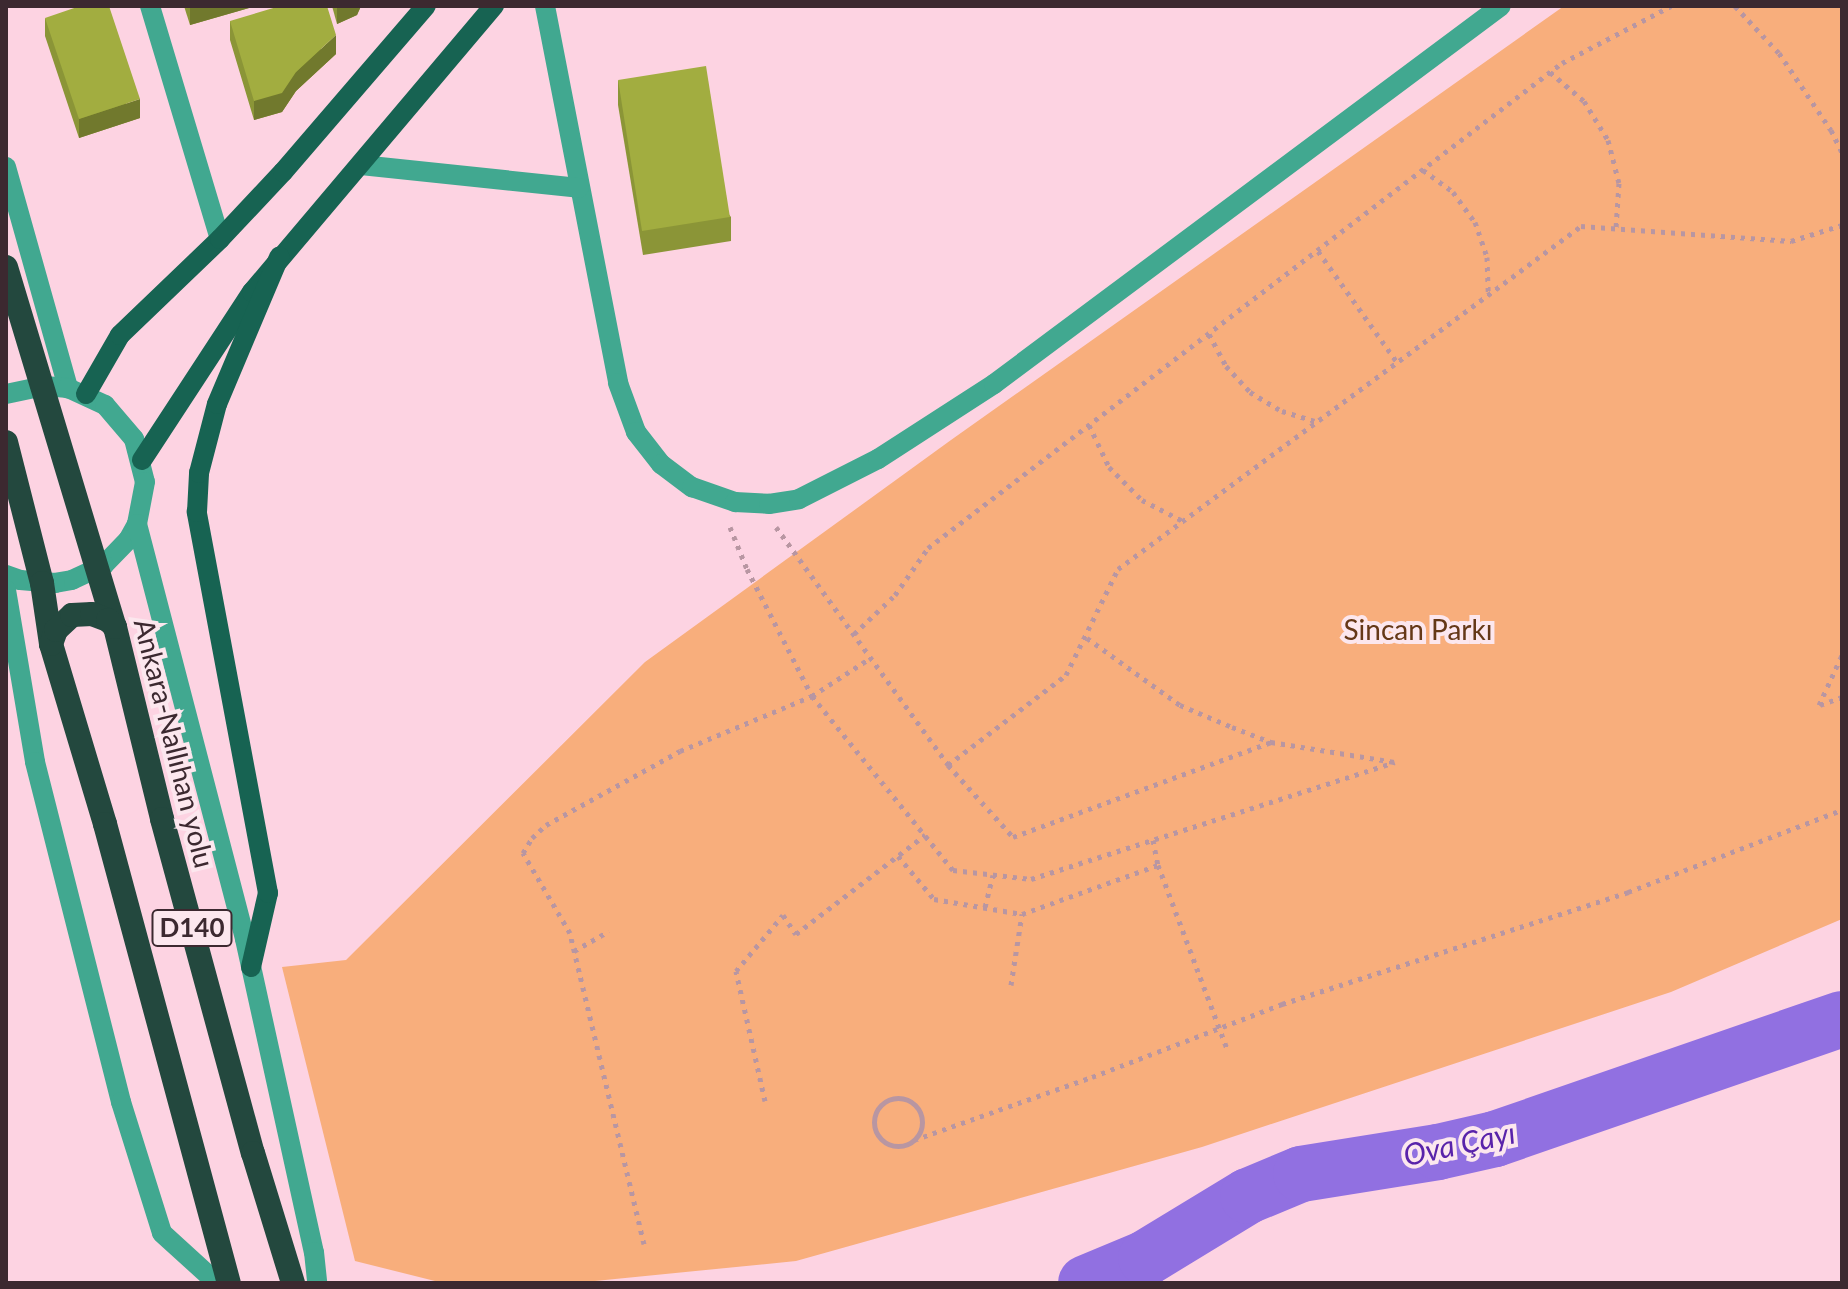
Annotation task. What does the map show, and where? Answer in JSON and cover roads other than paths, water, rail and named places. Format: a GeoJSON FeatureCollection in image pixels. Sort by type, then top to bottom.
{"type":"FeatureCollection","features":[{"type":"Feature","properties":{"kind":"highway","name":"Ankara-Nallıhan yolu"},"geometry":{"type":"LineString","coordinates":[[6,267],[66,389],[97,571],[115,627],[166,834],[293,1283]]}},
{"type":"Feature","properties":{"kind":"highway","name":"D140"},"geometry":{"type":"LineString","coordinates":[[6,442],[42,583],[51,644],[105,824],[229,1283]]}},
{"type":"Feature","properties":{"kind":"highway"},"geometry":{"type":"LineString","coordinates":[[51,644],[56,630],[72,615],[92,614],[108,620],[115,627]]}},
{"type":"Feature","properties":{"kind":"main road"},"geometry":{"type":"LineString","coordinates":[[66,389],[220,239],[426,6]]}},
{"type":"Feature","properties":{"kind":"main road"},"geometry":{"type":"LineString","coordinates":[[142,460],[225,329],[279,257],[361,165],[494,6]]}},
{"type":"Feature","properties":{"kind":"main road"},"geometry":{"type":"LineString","coordinates":[[251,967],[268,893],[197,512],[199,473],[217,404],[279,257]]}},
{"type":"Feature","properties":{"kind":"street"},"geometry":{"type":"LineString","coordinates":[[150,6],[220,239]]}},
{"type":"Feature","properties":{"kind":"street"},"geometry":{"type":"LineString","coordinates":[[545,6],[618,383],[636,432],[661,464],[692,487],[718,496],[759,503],[799,499],[878,459],[994,384],[1496,8]]}},
{"type":"Feature","properties":{"kind":"street"},"geometry":{"type":"LineString","coordinates":[[361,165],[579,188]]}},
{"type":"Feature","properties":{"kind":"street"},"geometry":{"type":"LineString","coordinates":[[6,167],[66,389]]}},
{"type":"Feature","properties":{"kind":"street"},"geometry":{"type":"LineString","coordinates":[[6,394],[45,386],[66,389],[121,421],[142,460],[143,503],[137,524],[117,554],[89,574],[55,583],[20,580],[6,575]]}},
{"type":"Feature","properties":{"kind":"street"},"geometry":{"type":"LineString","coordinates":[[137,524],[251,967],[314,1252],[317,1283]]}},
{"type":"Feature","properties":{"kind":"street"},"geometry":{"type":"LineString","coordinates":[[6,590],[35,762],[121,1102],[162,1233],[217,1283]]}},
{"type":"Feature","properties":{"kind":"waterway","name":"Ova Çayı"},"geometry":{"type":"LineString","coordinates":[[1086,1283],[1146,1258],[1248,1196],[1301,1174],[1438,1152],[1495,1139],[1842,1019]]}},
{"type":"Feature","properties":{"kind":"park label","name":"Sincan Parkı"},"geometry":{"type":"Point","coordinates":[1418,629]}}]}
